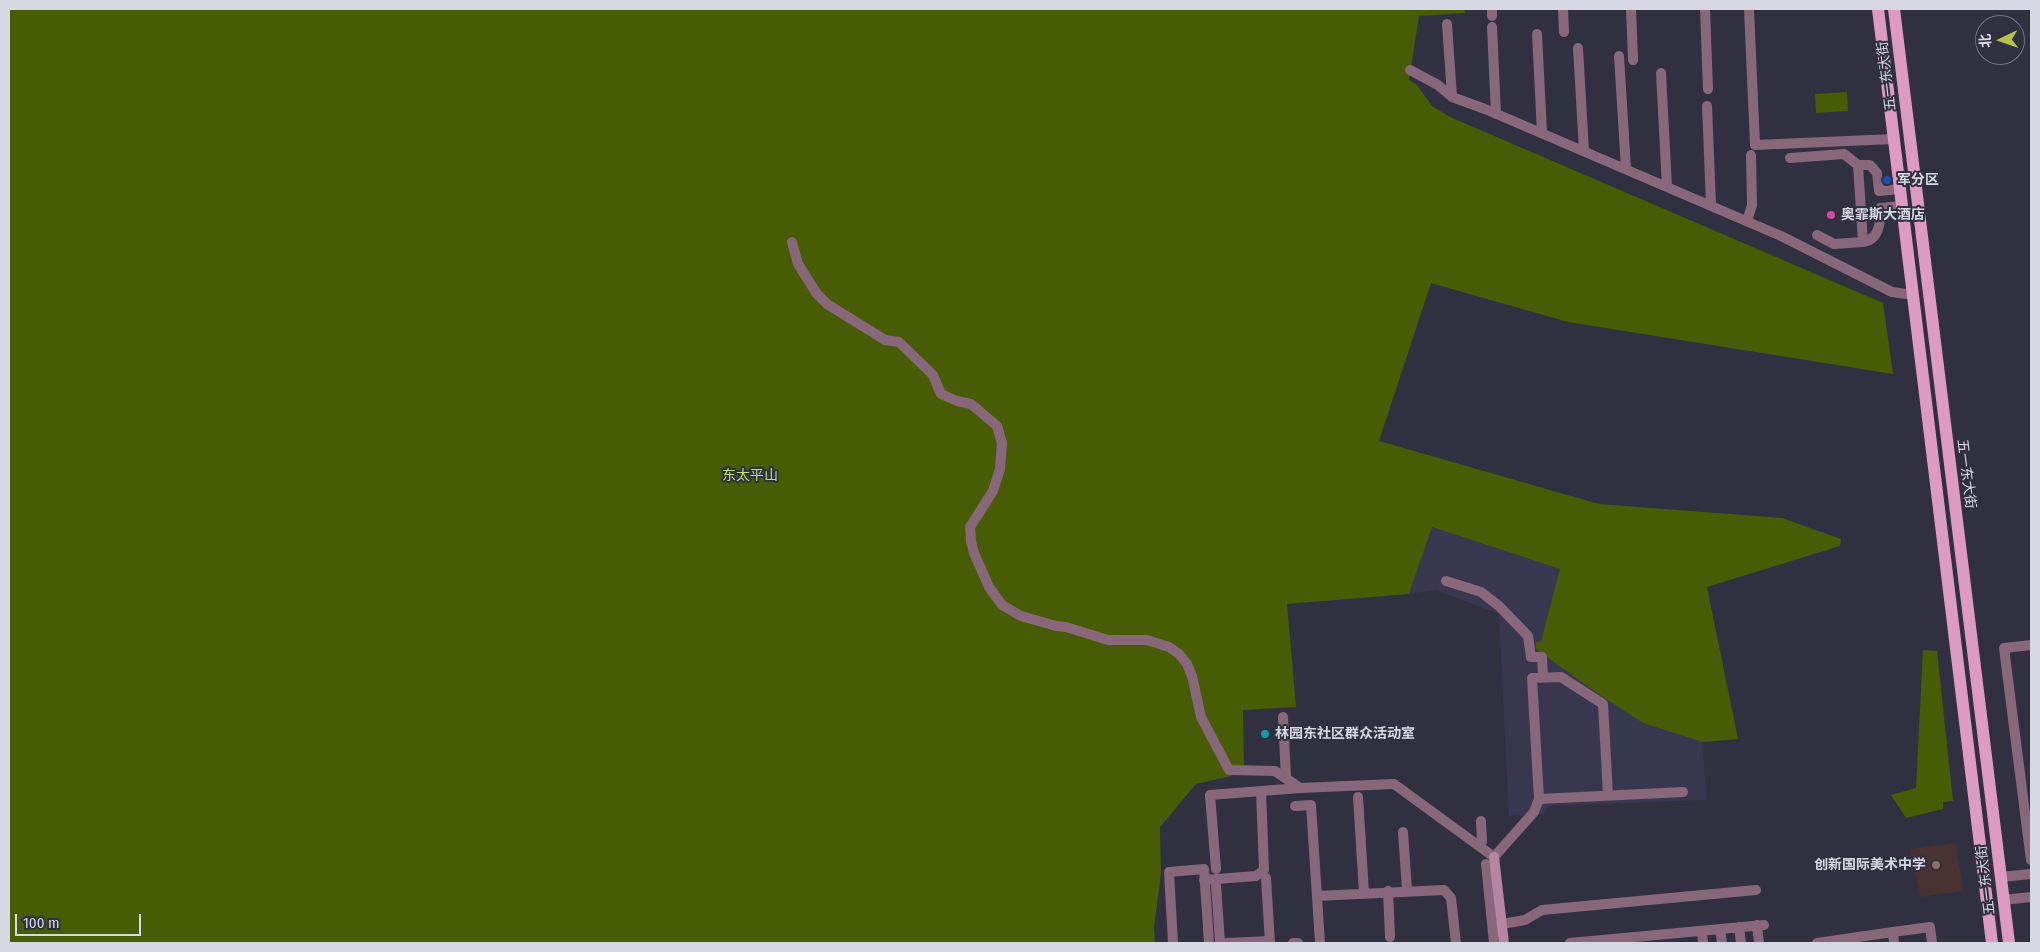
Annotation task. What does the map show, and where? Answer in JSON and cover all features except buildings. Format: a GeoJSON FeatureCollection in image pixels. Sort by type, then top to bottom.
{"type":"FeatureCollection","features":[{"type":"Feature","properties":{"kind":"main road","name":"五一东大街"},"geometry":{"type":"LineString","coordinates":[[1878,9],[1992,943]]}},
{"type":"Feature","properties":{"kind":"main road","name":"五一东大街"},"geometry":{"type":"LineString","coordinates":[[1894,9],[2009,943]]}},
{"type":"Feature","properties":{"kind":"main road"},"geometry":{"type":"LineString","coordinates":[[1886,73],[1902,72]]}},
{"type":"Feature","properties":{"kind":"main road"},"geometry":{"type":"LineString","coordinates":[[1913,295],[1929,293]]}},
{"type":"Feature","properties":{"kind":"street"},"geometry":{"type":"LineString","coordinates":[[1563,9],[1564,32]]}},
{"type":"Feature","properties":{"kind":"street"},"geometry":{"type":"LineString","coordinates":[[1631,9],[1633,60]]}},
{"type":"Feature","properties":{"kind":"street"},"geometry":{"type":"LineString","coordinates":[[1704,9],[1708,89]]}},
{"type":"Feature","properties":{"kind":"street"},"geometry":{"type":"LineString","coordinates":[[1749,9],[1756,145],[1894,139]]}},
{"type":"Feature","properties":{"kind":"street"},"geometry":{"type":"LineString","coordinates":[[1447,24],[1452,97]]}},
{"type":"Feature","properties":{"kind":"street"},"geometry":{"type":"LineString","coordinates":[[1492,27],[1496,114]]}},
{"type":"Feature","properties":{"kind":"street"},"geometry":{"type":"LineString","coordinates":[[1537,34],[1542,133]]}},
{"type":"Feature","properties":{"kind":"street"},"geometry":{"type":"LineString","coordinates":[[1578,48],[1584,151]]}},
{"type":"Feature","properties":{"kind":"street"},"geometry":{"type":"LineString","coordinates":[[1619,56],[1626,169]]}},
{"type":"Feature","properties":{"kind":"street"},"geometry":{"type":"LineString","coordinates":[[1410,70],[1438,85],[1452,97],[1542,133],[1781,236],[1892,292],[1913,295]]}},
{"type":"Feature","properties":{"kind":"street"},"geometry":{"type":"LineString","coordinates":[[1661,73],[1668,187]]}},
{"type":"Feature","properties":{"kind":"street"},"geometry":{"type":"LineString","coordinates":[[1707,106],[1710,205]]}},
{"type":"Feature","properties":{"kind":"street"},"geometry":{"type":"LineString","coordinates":[[1790,158],[1844,154],[1858,165],[1870,164],[1875,169],[1879,191],[1900,190]]}},
{"type":"Feature","properties":{"kind":"street"},"geometry":{"type":"LineString","coordinates":[[1747,221],[1752,205],[1751,155]]}},
{"type":"Feature","properties":{"kind":"street"},"geometry":{"type":"LineString","coordinates":[[1858,165],[1862,242]]}},
{"type":"Feature","properties":{"kind":"street"},"geometry":{"type":"LineString","coordinates":[[1817,235],[1834,244],[1869,241],[1875,236],[1880,217],[1880,208],[1902,206]]}},
{"type":"Feature","properties":{"kind":"street"},"geometry":{"type":"LineString","coordinates":[[792,242],[798,264],[817,294],[827,304],[885,340],[899,342],[933,375],[941,394],[957,402],[972,404],[997,426],[1002,443],[1000,469],[993,491],[970,527],[971,541],[989,587],[1002,605],[1035,620],[1108,640],[1147,640],[1169,647],[1187,664],[1198,695],[1201,717],[1226,766],[1234,772],[1275,771],[1300,788]]}},
{"type":"Feature","properties":{"kind":"street"},"geometry":{"type":"LineString","coordinates":[[1446,581],[1481,592],[1499,606],[1528,636],[1531,657],[1542,657],[1543,677]]}},
{"type":"Feature","properties":{"kind":"street"},"geometry":{"type":"LineString","coordinates":[[2031,645],[2004,648],[2031,860]]}},
{"type":"Feature","properties":{"kind":"street"},"geometry":{"type":"LineString","coordinates":[[1494,943],[1490,860],[1534,812],[1539,799],[1532,678],[1561,677],[1603,704],[1608,796]]}},
{"type":"Feature","properties":{"kind":"street"},"geometry":{"type":"LineString","coordinates":[[1283,717],[1286,778]]}},
{"type":"Feature","properties":{"kind":"street"},"geometry":{"type":"LineString","coordinates":[[1216,869],[1210,795],[1300,788],[1394,784],[1469,838],[1490,860],[1504,943]]}},
{"type":"Feature","properties":{"kind":"street"},"geometry":{"type":"LineString","coordinates":[[1204,880],[1256,876],[1264,870],[1261,792]]}},
{"type":"Feature","properties":{"kind":"street"},"geometry":{"type":"LineString","coordinates":[[1539,799],[1683,792]]}},
{"type":"Feature","properties":{"kind":"street"},"geometry":{"type":"LineString","coordinates":[[1358,797],[1364,893]]}},
{"type":"Feature","properties":{"kind":"street"},"geometry":{"type":"LineString","coordinates":[[1296,806],[1311,805],[1320,943]]}},
{"type":"Feature","properties":{"kind":"street"},"geometry":{"type":"LineString","coordinates":[[1469,838],[1481,826],[1482,842]]}},
{"type":"Feature","properties":{"kind":"street"},"geometry":{"type":"LineString","coordinates":[[1403,832],[1407,890]]}},
{"type":"Feature","properties":{"kind":"street"},"geometry":{"type":"LineString","coordinates":[[1173,943],[1169,872],[1204,869],[1209,943]]}},
{"type":"Feature","properties":{"kind":"street"},"geometry":{"type":"LineString","coordinates":[[2001,877],[2031,874]]}},
{"type":"Feature","properties":{"kind":"street"},"geometry":{"type":"LineString","coordinates":[[1228,943],[1270,942],[1266,878]]}},
{"type":"Feature","properties":{"kind":"street"},"geometry":{"type":"LineString","coordinates":[[1216,885],[1220,943]]}},
{"type":"Feature","properties":{"kind":"street"},"geometry":{"type":"LineString","coordinates":[[1317,896],[1440,889],[1448,893],[1451,898],[1456,943]]}},
{"type":"Feature","properties":{"kind":"street"},"geometry":{"type":"LineString","coordinates":[[1502,924],[1524,920],[1542,910],[1756,890]]}},
{"type":"Feature","properties":{"kind":"street"},"geometry":{"type":"LineString","coordinates":[[1388,891],[1390,937]]}},
{"type":"Feature","properties":{"kind":"street"},"geometry":{"type":"LineString","coordinates":[[2004,900],[2031,897]]}},
{"type":"Feature","properties":{"kind":"street"},"geometry":{"type":"LineString","coordinates":[[1570,943],[1683,938],[1702,931],[1760,925],[1758,943]]}},
{"type":"Feature","properties":{"kind":"street"},"geometry":{"type":"LineString","coordinates":[[1817,943],[1930,926],[1932,943]]}},
{"type":"Feature","properties":{"kind":"street"},"geometry":{"type":"LineString","coordinates":[[1739,927],[1741,943]]}},
{"type":"Feature","properties":{"kind":"street"},"geometry":{"type":"LineString","coordinates":[[1720,929],[1722,943]]}},
{"type":"Feature","properties":{"kind":"street"},"geometry":{"type":"LineString","coordinates":[[1702,931],[1703,943]]}},
{"type":"Feature","properties":{"kind":"street"},"geometry":{"type":"LineString","coordinates":[[1893,932],[1894,943]]}},
{"type":"Feature","properties":{"kind":"street"},"geometry":{"type":"LineString","coordinates":[[1293,943],[1298,943]]}},
{"type":"Feature","properties":{"kind":"shaded area"},"geometry":{"type":"Polygon","coordinates":[[[1431,527],[1561,569],[1541,641],[1643,723],[1702,742],[1707,800],[1549,806],[1544,814],[1509,816],[1499,614],[1436,590],[1409,594],[1431,527]]]}},
{"type":"Feature","properties":{"kind":"shaded area","name":"创新国际美术中学"},"geometry":{"type":"Polygon","coordinates":[[[1956,843],[1963,891],[1921,897],[1910,849],[1956,843]]]}},
{"type":"Feature","properties":{"kind":"green space","name":"东太平山"},"geometry":{"type":"Polygon","coordinates":[[[9,9],[1464,9],[1465,13],[1419,16],[1409,80],[1417,85],[1432,106],[1450,117],[1883,303],[1893,374],[1568,322],[1431,283],[1379,441],[1599,504],[1782,518],[1841,539],[1840,546],[1707,587],[1738,739],[1702,742],[1643,723],[1594,691],[1536,649],[1536,642],[1541,641],[1560,569],[1432,527],[1409,594],[1287,604],[1296,707],[1243,710],[1244,766],[1231,776],[1196,784],[1160,827],[1161,874],[1154,927],[1155,943],[9,943],[9,9]]]}},
{"type":"Feature","properties":{"kind":"green space"},"geometry":{"type":"Polygon","coordinates":[[[1847,92],[1848,111],[1816,113],[1815,94],[1847,92]]]}},
{"type":"Feature","properties":{"kind":"green space"},"geometry":{"type":"Polygon","coordinates":[[[1923,650],[1937,651],[1953,801],[1943,802],[1943,809],[1906,818],[1891,795],[1916,788],[1923,650]]]}},
{"type":"Feature","properties":{"kind":"place","name":"军分区"},"geometry":{"type":"Point","coordinates":[1887,180]}},
{"type":"Feature","properties":{"kind":"place","name":"奥霏斯大酒店"},"geometry":{"type":"Point","coordinates":[1831,215]}},
{"type":"Feature","properties":{"kind":"place","name":"林园东社区群众活动室"},"geometry":{"type":"Point","coordinates":[1265,734]}},
{"type":"Feature","properties":{"kind":"place","name":"创新国际美术中学"},"geometry":{"type":"Point","coordinates":[1936,865]}}]}
